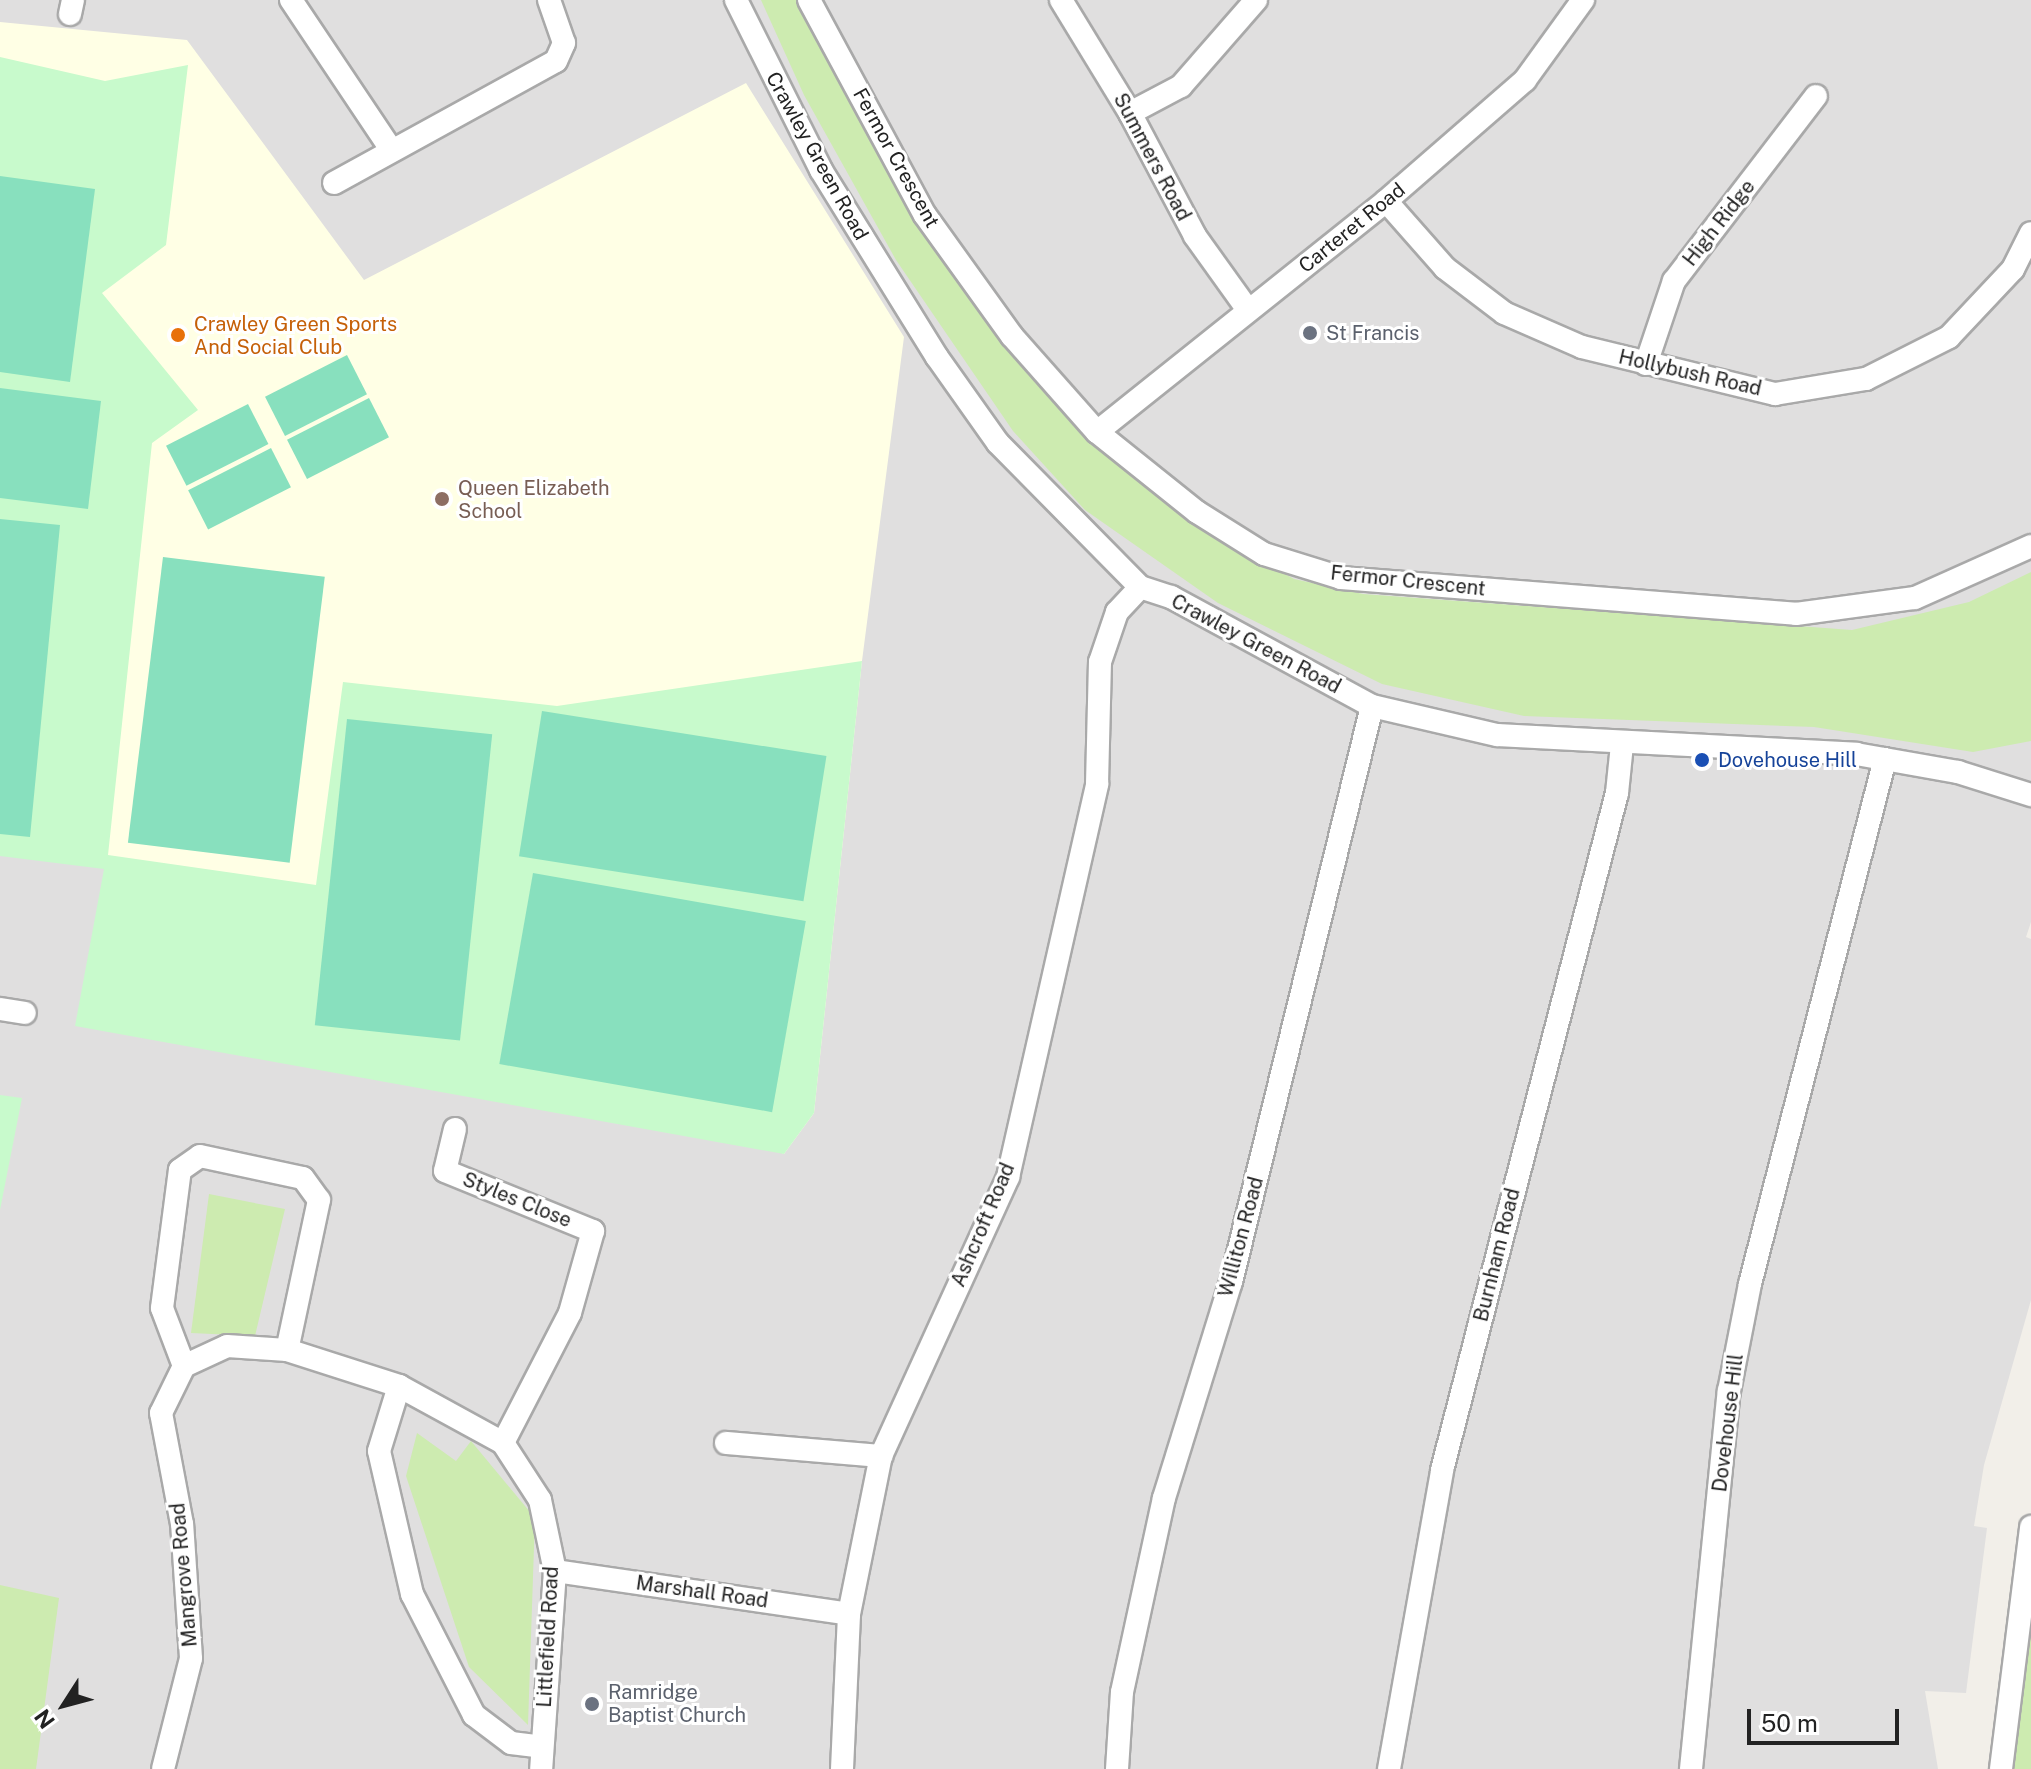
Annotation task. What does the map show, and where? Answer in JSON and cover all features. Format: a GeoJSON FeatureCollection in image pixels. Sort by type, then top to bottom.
{"type":"FeatureCollection","features":[{"type":"Feature","properties":{"kind":"street"},"geometry":{"type":"LineString","coordinates":[[291,0],[390,148]]}},
{"type":"Feature","properties":{"kind":"street"},"geometry":{"type":"LineString","coordinates":[[334,183],[390,148],[505,94],[556,61],[564,43],[549,0]]}},
{"type":"Feature","properties":{"kind":"street","name":"Crawley Green Road"},"geometry":{"type":"LineString","coordinates":[[736,0],[821,170],[937,357],[998,443],[1140,587],[1171,597],[1372,706],[1497,735],[1885,759],[1958,772],[2031,795]]}},
{"type":"Feature","properties":{"kind":"street","name":"Fermor Crescent"},"geometry":{"type":"LineString","coordinates":[[809,0],[925,215],[1012,336],[1097,432],[1184,503],[1264,554],[1341,578],[1796,614],[1915,598],[2031,546]]}},
{"type":"Feature","properties":{"kind":"street","name":"Summers Road"},"geometry":{"type":"LineString","coordinates":[[1061,0],[1130,113],[1195,236],[1248,310]]}},
{"type":"Feature","properties":{"kind":"street"},"geometry":{"type":"LineString","coordinates":[[1130,113],[1181,86],[1256,0]]}},
{"type":"Feature","properties":{"kind":"street","name":"Carteret Road"},"geometry":{"type":"LineString","coordinates":[[1097,432],[1386,201],[1525,80],[1583,0]]}},
{"type":"Feature","properties":{"kind":"street","name":"High Ridge"},"geometry":{"type":"LineString","coordinates":[[1646,364],[1674,281],[1816,96]]}},
{"type":"Feature","properties":{"kind":"street","name":"Hollybush Road"},"geometry":{"type":"LineString","coordinates":[[1386,201],[1445,268],[1504,313],[1582,347],[1775,394],[1866,379],[1949,337],[2013,269],[2031,233]]}},
{"type":"Feature","properties":{"kind":"street","name":"Ashcroft Road"},"geometry":{"type":"LineString","coordinates":[[842,1769],[849,1614],[881,1456],[1008,1177],[1097,784],[1100,662],[1117,612],[1140,587]]}},
{"type":"Feature","properties":{"kind":"street","name":"Williton Road"},"geometry":{"type":"LineString","coordinates":[[1117,1769],[1122,1692],[1164,1498],[1231,1282],[1372,706]]}},
{"type":"Feature","properties":{"kind":"street","name":"Burnham Road"},"geometry":{"type":"LineString","coordinates":[[1389,1769],[1397,1702],[1442,1470],[1617,793],[1622,745]]}},
{"type":"Feature","properties":{"kind":"street","name":"Dovehouse Hill"},"geometry":{"type":"LineString","coordinates":[[1691,1769],[1729,1391],[1750,1284],[1885,759]]}},
{"type":"Feature","properties":{"kind":"street"},"geometry":{"type":"LineString","coordinates":[[0,1009],[25,1013]]}},
{"type":"Feature","properties":{"kind":"street","name":"Styles Close"},"geometry":{"type":"LineString","coordinates":[[455,1129],[445,1171],[593,1231],[570,1313],[503,1443]]}},
{"type":"Feature","properties":{"kind":"street"},"geometry":{"type":"LineString","coordinates":[[287,1350],[319,1200],[303,1178],[200,1156],[180,1170],[162,1308],[184,1366],[227,1346],[287,1350],[399,1386],[379,1451],[412,1594],[474,1715],[511,1743],[542,1758]]}},
{"type":"Feature","properties":{"kind":"street","name":"Mangrove Road"},"geometry":{"type":"LineString","coordinates":[[163,1769],[191,1658],[182,1524],[161,1413],[184,1366]]}},
{"type":"Feature","properties":{"kind":"street","name":"Littlefield Road"},"geometry":{"type":"LineString","coordinates":[[399,1386],[503,1443],[540,1500],[555,1571],[542,1758]]}},
{"type":"Feature","properties":{"kind":"street"},"geometry":{"type":"LineString","coordinates":[[726,1443],[881,1456]]}},
{"type":"Feature","properties":{"kind":"street"},"geometry":{"type":"LineString","coordinates":[[2001,1769],[2031,1527]]}},
{"type":"Feature","properties":{"kind":"street","name":"Marshall Road"},"geometry":{"type":"LineString","coordinates":[[555,1571],[849,1614]]}},
{"type":"Feature","properties":{"kind":"shaded area"},"geometry":{"type":"Polygon","coordinates":[[[0,0],[2031,0],[2031,922],[2026,937],[2031,939],[2031,1300],[1984,1465],[1974,1526],[1987,1528],[1966,1693],[1925,1691],[1938,1769],[0,1769],[0,0]]]}},
{"type":"Feature","properties":{"kind":"shaded area","name":"Queen Elizabeth School"},"geometry":{"type":"Polygon","coordinates":[[[0,22],[187,40],[364,280],[746,83],[904,337],[862,661],[814,1113],[784,1154],[107,855],[0,846],[0,22]]]}},
{"type":"Feature","properties":{"kind":"green space"},"geometry":{"type":"Polygon","coordinates":[[[761,0],[798,0],[918,221],[1047,395],[1184,517],[1294,579],[1363,594],[1852,630],[1969,602],[2031,572],[2031,741],[1973,752],[1814,727],[1524,716],[1382,684],[1218,603],[1085,510],[1013,431],[896,260],[804,95],[761,0]]]}},
{"type":"Feature","properties":{"kind":"green space"},"geometry":{"type":"Polygon","coordinates":[[[0,57],[105,81],[188,65],[166,245],[102,293],[198,410],[152,443],[108,855],[316,885],[343,682],[557,706],[862,661],[814,1113],[784,1154],[75,1026],[104,869],[0,856],[0,57]]]}},
{"type":"Feature","properties":{"kind":"green space"},"geometry":{"type":"Polygon","coordinates":[[[0,176],[95,189],[70,382],[0,372],[0,176]]]}},
{"type":"Feature","properties":{"kind":"green space"},"geometry":{"type":"Polygon","coordinates":[[[347,355],[367,394],[285,436],[265,397],[347,355]]]}},
{"type":"Feature","properties":{"kind":"green space"},"geometry":{"type":"Polygon","coordinates":[[[0,388],[101,401],[88,509],[0,498],[0,388]]]}},
{"type":"Feature","properties":{"kind":"green space"},"geometry":{"type":"Polygon","coordinates":[[[369,398],[389,437],[307,479],[287,440],[369,398]]]}},
{"type":"Feature","properties":{"kind":"green space"},"geometry":{"type":"Polygon","coordinates":[[[248,404],[268,444],[186,486],[166,446],[248,404]]]}},
{"type":"Feature","properties":{"kind":"green space"},"geometry":{"type":"Polygon","coordinates":[[[271,448],[291,487],[208,529],[188,490],[271,448]]]}},
{"type":"Feature","properties":{"kind":"green space"},"geometry":{"type":"Polygon","coordinates":[[[0,519],[60,525],[30,837],[0,834],[0,519]]]}},
{"type":"Feature","properties":{"kind":"green space"},"geometry":{"type":"Polygon","coordinates":[[[163,557],[325,577],[290,863],[128,843],[163,557]]]}},
{"type":"Feature","properties":{"kind":"green space"},"geometry":{"type":"Polygon","coordinates":[[[542,711],[826,756],[803,901],[519,856],[542,711]]]}},
{"type":"Feature","properties":{"kind":"green space"},"geometry":{"type":"Polygon","coordinates":[[[347,719],[492,734],[460,1041],[315,1025],[347,719]]]}},
{"type":"Feature","properties":{"kind":"green space"},"geometry":{"type":"Polygon","coordinates":[[[533,873],[806,921],[772,1112],[499,1064],[533,873]]]}},
{"type":"Feature","properties":{"kind":"green space"},"geometry":{"type":"Polygon","coordinates":[[[0,1095],[22,1098],[0,1210],[0,1095]]]}},
{"type":"Feature","properties":{"kind":"green space"},"geometry":{"type":"Polygon","coordinates":[[[209,1194],[285,1209],[255,1336],[191,1333],[209,1194]]]}},
{"type":"Feature","properties":{"kind":"green space"},"geometry":{"type":"Polygon","coordinates":[[[417,1433],[456,1461],[471,1441],[535,1518],[528,1725],[469,1667],[406,1476],[417,1433]]]}},
{"type":"Feature","properties":{"kind":"green space"},"geometry":{"type":"Polygon","coordinates":[[[0,1585],[59,1598],[36,1769],[0,1769],[0,1585]]]}},
{"type":"Feature","properties":{"kind":"green space"},"geometry":{"type":"Polygon","coordinates":[[[2031,1611],[2031,1769],[2012,1769],[2031,1611]]]}},
{"type":"Feature","properties":{"kind":"place","name":"St Francis"},"geometry":{"type":"Point","coordinates":[1310,333]}},
{"type":"Feature","properties":{"kind":"place","name":"Crawley Green Sports And Social Club"},"geometry":{"type":"Point","coordinates":[178,335]}},
{"type":"Feature","properties":{"kind":"place","name":"Queen Elizabeth School"},"geometry":{"type":"Point","coordinates":[442,499]}},
{"type":"Feature","properties":{"kind":"place","name":"Dovehouse Hill"},"geometry":{"type":"Point","coordinates":[1702,760]}},
{"type":"Feature","properties":{"kind":"place","name":"Ramridge Baptist Church"},"geometry":{"type":"Point","coordinates":[592,1704]}}]}
